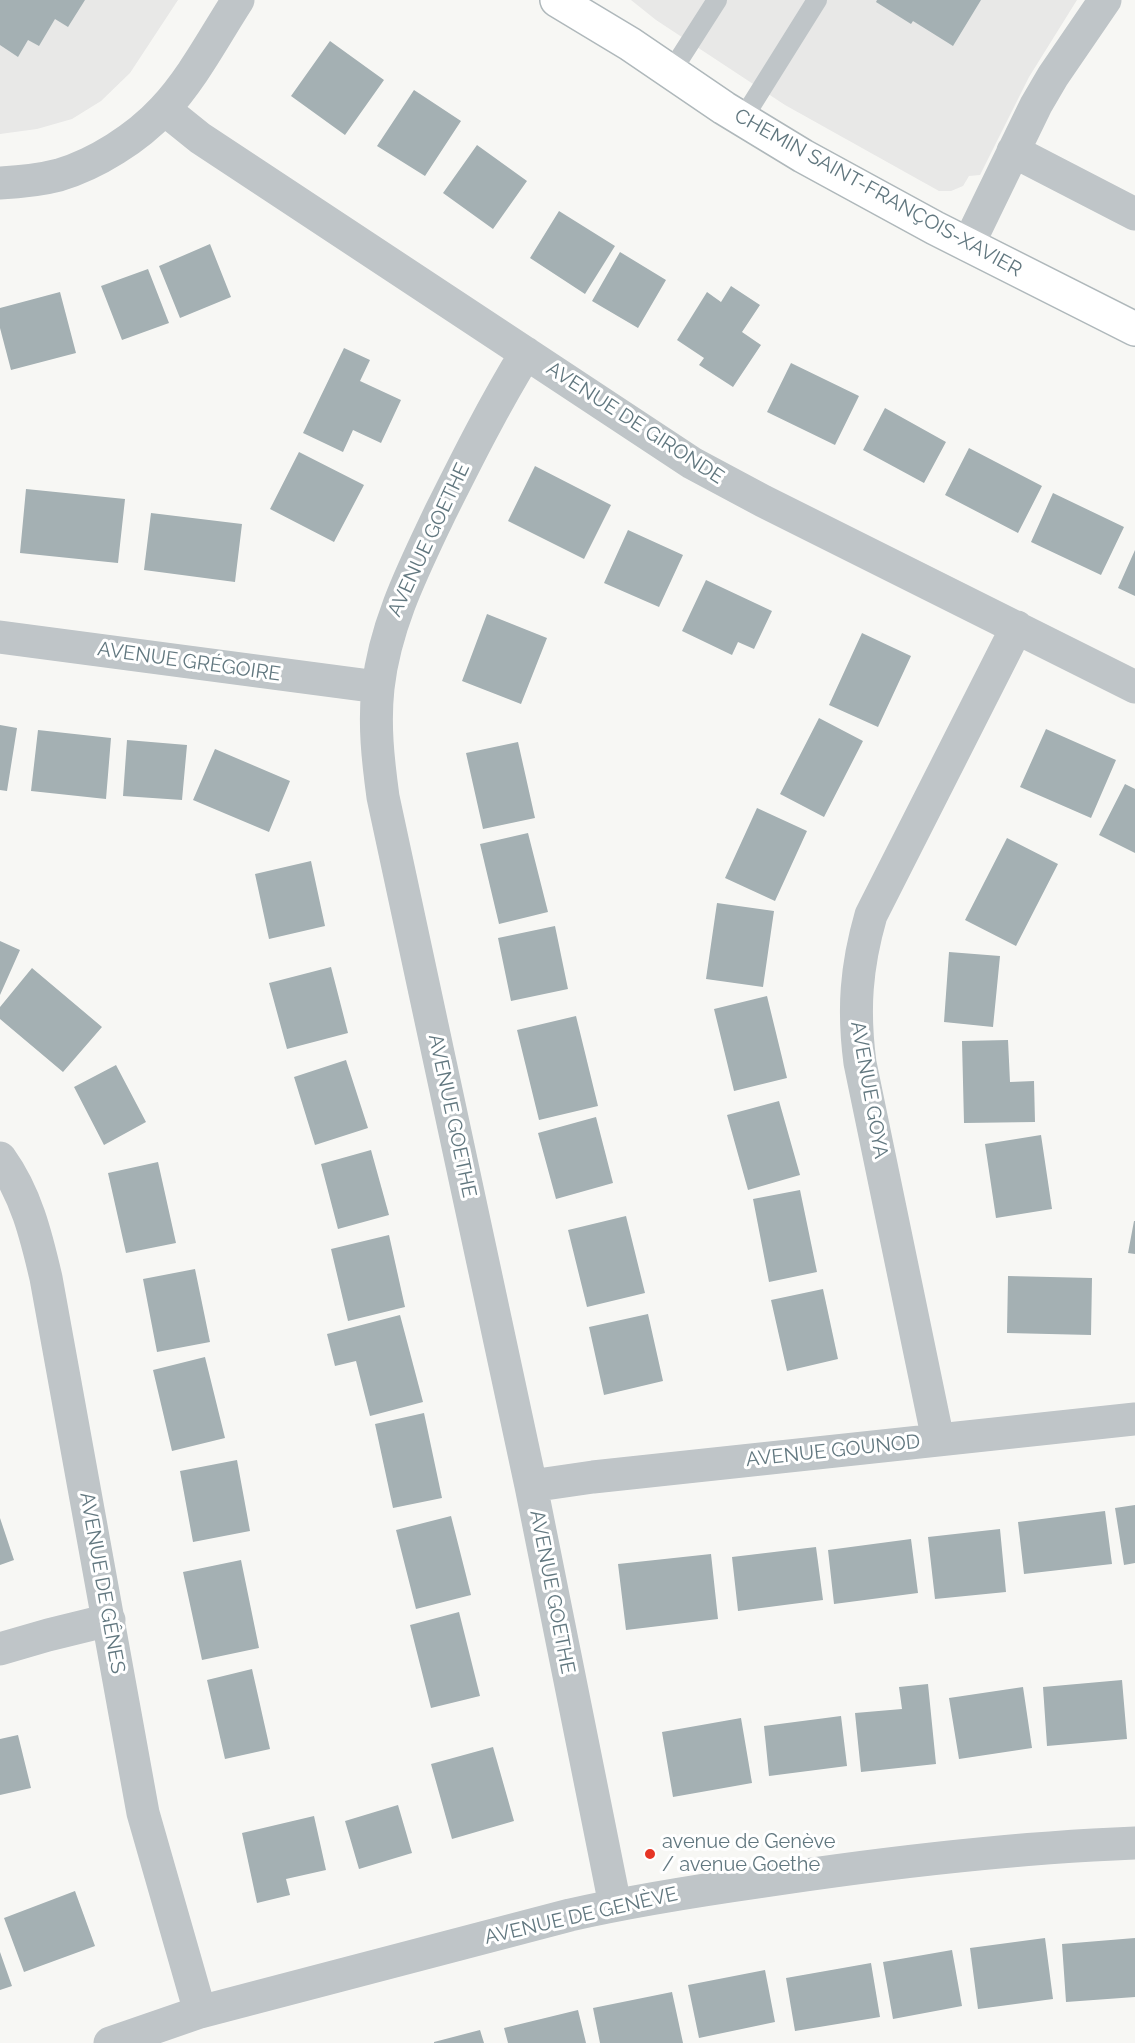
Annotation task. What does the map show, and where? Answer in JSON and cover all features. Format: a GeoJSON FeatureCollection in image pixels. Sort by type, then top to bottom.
{"type":"FeatureCollection","features":[{"type":"Feature","properties":{"kind":"street"},"geometry":{"type":"LineString","coordinates":[[0,183],[59,175],[80,166],[138,133],[164,109],[195,68],[238,0]]}},
{"type":"Feature","properties":{"kind":"street","name":"CHEMIN SAINT-FRANÇOIS-XAVIER"},"geometry":{"type":"LineString","coordinates":[[556,0],[630,44],[742,120],[879,198],[1135,329]]}},
{"type":"Feature","properties":{"kind":"street","name":"CHEMIN SAINT-FRANÇOIS-XAVIER"},"geometry":{"type":"LineString","coordinates":[[579,0],[630,44]]}},
{"type":"Feature","properties":{"kind":"street"},"geometry":{"type":"LineString","coordinates":[[968,245],[1012,151],[1053,76],[1105,0]]}},
{"type":"Feature","properties":{"kind":"street","name":"AVENUE DE GIRONDE"},"geometry":{"type":"LineString","coordinates":[[164,109],[200,138],[692,463],[763,501],[1135,687]]}},
{"type":"Feature","properties":{"kind":"street"},"geometry":{"type":"LineString","coordinates":[[1012,151],[1135,214]]}},
{"type":"Feature","properties":{"kind":"street","name":"AVENUE GOETHE"},"geometry":{"type":"LineString","coordinates":[[526,353],[499,397],[468,456],[403,592],[391,623],[378,687],[375,726],[383,797],[531,1486],[615,1905]]}},
{"type":"Feature","properties":{"kind":"street","name":"AVENUE GOYA"},"geometry":{"type":"LineString","coordinates":[[938,1440],[860,1063],[856,1030],[857,977],[862,946],[871,915],[1017,627]]}},
{"type":"Feature","properties":{"kind":"street","name":"AVENUE GRÉGOIRE"},"geometry":{"type":"LineString","coordinates":[[0,637],[378,687]]}},
{"type":"Feature","properties":{"kind":"street","name":"AVENUE DE GÊNES"},"geometry":{"type":"LineString","coordinates":[[0,1158],[20,1189],[40,1249],[110,1620],[143,1813],[200,2012]]}},
{"type":"Feature","properties":{"kind":"street","name":"AVENUE GOUNOD"},"geometry":{"type":"LineString","coordinates":[[531,1486],[593,1477],[1135,1419]]}},
{"type":"Feature","properties":{"kind":"street"},"geometry":{"type":"LineString","coordinates":[[0,1649],[110,1620]]}},
{"type":"Feature","properties":{"kind":"street","name":"AVENUE DE GENÈVE"},"geometry":{"type":"LineString","coordinates":[[110,2043],[200,2012],[615,1905],[813,1873],[904,1862],[1062,1846],[1135,1843]]}},
{"type":"Feature","properties":{"kind":"lane"},"geometry":{"type":"LineString","coordinates":[[671,72],[717,0]]}},
{"type":"Feature","properties":{"kind":"lane"},"geometry":{"type":"LineString","coordinates":[[742,120],[817,0]]}},
{"type":"Feature","properties":{"kind":"shaded area"},"geometry":{"type":"Polygon","coordinates":[[[0,0],[178,0],[130,73],[101,101],[72,119],[37,129],[0,134],[0,0]]]}},
{"type":"Feature","properties":{"kind":"shaded area"},"geometry":{"type":"Polygon","coordinates":[[[631,0],[1077,0],[1029,77],[980,175],[969,176],[963,186],[951,191],[939,191],[785,105],[656,20],[631,0]]]}},
{"type":"Feature","properties":{"kind":"building"},"geometry":{"type":"Polygon","coordinates":[[[0,0],[85,0],[68,27],[55,19],[39,46],[28,40],[18,57],[0,45],[0,0]]]}},
{"type":"Feature","properties":{"kind":"building"},"geometry":{"type":"Polygon","coordinates":[[[877,0],[981,0],[953,46],[913,21],[911,24],[876,2],[877,0]]]}},
{"type":"Feature","properties":{"kind":"building"},"geometry":{"type":"Polygon","coordinates":[[[330,41],[384,80],[345,135],[291,96],[330,41]]]}},
{"type":"Feature","properties":{"kind":"building"},"geometry":{"type":"Polygon","coordinates":[[[414,90],[461,121],[425,176],[377,146],[414,90]]]}},
{"type":"Feature","properties":{"kind":"building"},"geometry":{"type":"Polygon","coordinates":[[[477,145],[527,181],[493,229],[443,193],[477,145]]]}},
{"type":"Feature","properties":{"kind":"building"},"geometry":{"type":"Polygon","coordinates":[[[559,211],[615,246],[585,294],[530,258],[559,211]]]}},
{"type":"Feature","properties":{"kind":"building"},"geometry":{"type":"Polygon","coordinates":[[[210,244],[231,297],[180,318],[159,266],[210,244]]]}},
{"type":"Feature","properties":{"kind":"building"},"geometry":{"type":"Polygon","coordinates":[[[620,252],[666,280],[638,328],[592,301],[620,252]]]}},
{"type":"Feature","properties":{"kind":"building"},"geometry":{"type":"Polygon","coordinates":[[[148,269],[169,323],[122,340],[101,286],[148,269]]]}},
{"type":"Feature","properties":{"kind":"building"},"geometry":{"type":"Polygon","coordinates":[[[731,286],[760,305],[742,332],[761,345],[733,387],[699,365],[704,358],[677,340],[707,292],[721,302],[731,286]]]}},
{"type":"Feature","properties":{"kind":"building"},"geometry":{"type":"Polygon","coordinates":[[[60,292],[76,353],[11,370],[0,328],[0,308],[60,292]]]}},
{"type":"Feature","properties":{"kind":"building"},"geometry":{"type":"Polygon","coordinates":[[[344,348],[370,360],[360,381],[401,400],[381,443],[353,430],[343,452],[303,433],[344,348]]]}},
{"type":"Feature","properties":{"kind":"building"},"geometry":{"type":"Polygon","coordinates":[[[791,363],[859,396],[835,445],[767,412],[791,363]]]}},
{"type":"Feature","properties":{"kind":"building"},"geometry":{"type":"Polygon","coordinates":[[[885,408],[946,442],[924,483],[863,450],[885,408]]]}},
{"type":"Feature","properties":{"kind":"building"},"geometry":{"type":"Polygon","coordinates":[[[969,448],[1042,486],[1018,533],[945,495],[969,448]]]}},
{"type":"Feature","properties":{"kind":"building"},"geometry":{"type":"Polygon","coordinates":[[[299,452],[364,485],[334,542],[270,509],[299,452]]]}},
{"type":"Feature","properties":{"kind":"building"},"geometry":{"type":"Polygon","coordinates":[[[535,466],[611,505],[584,559],[508,521],[535,466]]]}},
{"type":"Feature","properties":{"kind":"building"},"geometry":{"type":"Polygon","coordinates":[[[26,489],[125,499],[118,563],[20,553],[26,489]]]}},
{"type":"Feature","properties":{"kind":"building"},"geometry":{"type":"Polygon","coordinates":[[[1053,493],[1124,527],[1101,575],[1031,542],[1053,493]]]}},
{"type":"Feature","properties":{"kind":"building"},"geometry":{"type":"Polygon","coordinates":[[[151,513],[242,524],[235,582],[144,570],[151,513]]]}},
{"type":"Feature","properties":{"kind":"building"},"geometry":{"type":"Polygon","coordinates":[[[628,530],[683,555],[659,607],[604,583],[628,530]]]}},
{"type":"Feature","properties":{"kind":"building"},"geometry":{"type":"Polygon","coordinates":[[[1135,550],[1135,596],[1118,588],[1135,550]]]}},
{"type":"Feature","properties":{"kind":"building"},"geometry":{"type":"Polygon","coordinates":[[[706,580],[772,611],[754,649],[738,642],[732,655],[682,631],[706,580]]]}},
{"type":"Feature","properties":{"kind":"building"},"geometry":{"type":"Polygon","coordinates":[[[487,614],[547,638],[521,704],[462,681],[487,614]]]}},
{"type":"Feature","properties":{"kind":"building"},"geometry":{"type":"Polygon","coordinates":[[[862,633],[911,656],[878,727],[829,705],[862,633]]]}},
{"type":"Feature","properties":{"kind":"building"},"geometry":{"type":"Polygon","coordinates":[[[819,718],[863,741],[824,817],[780,794],[819,718]]]}},
{"type":"Feature","properties":{"kind":"building"},"geometry":{"type":"Polygon","coordinates":[[[0,725],[17,728],[7,791],[0,790],[0,725]]]}},
{"type":"Feature","properties":{"kind":"building"},"geometry":{"type":"Polygon","coordinates":[[[1046,729],[1116,760],[1091,818],[1020,787],[1046,729]]]}},
{"type":"Feature","properties":{"kind":"building"},"geometry":{"type":"Polygon","coordinates":[[[38,730],[111,738],[106,799],[31,791],[38,730]]]}},
{"type":"Feature","properties":{"kind":"building"},"geometry":{"type":"Polygon","coordinates":[[[127,740],[187,745],[182,800],[123,796],[127,740]]]}},
{"type":"Feature","properties":{"kind":"building"},"geometry":{"type":"Polygon","coordinates":[[[518,742],[535,818],[483,829],[466,753],[518,742]]]}},
{"type":"Feature","properties":{"kind":"building"},"geometry":{"type":"Polygon","coordinates":[[[215,749],[290,781],[269,832],[193,800],[215,749]]]}},
{"type":"Feature","properties":{"kind":"building"},"geometry":{"type":"Polygon","coordinates":[[[1125,784],[1135,789],[1135,853],[1099,835],[1125,784]]]}},
{"type":"Feature","properties":{"kind":"building"},"geometry":{"type":"Polygon","coordinates":[[[757,808],[807,831],[775,901],[725,878],[757,808]]]}},
{"type":"Feature","properties":{"kind":"building"},"geometry":{"type":"Polygon","coordinates":[[[528,833],[548,912],[499,924],[480,844],[528,833]]]}},
{"type":"Feature","properties":{"kind":"building"},"geometry":{"type":"Polygon","coordinates":[[[1007,838],[1058,864],[1016,946],[965,920],[1007,838]]]}},
{"type":"Feature","properties":{"kind":"building"},"geometry":{"type":"Polygon","coordinates":[[[311,861],[325,926],[269,939],[255,874],[311,861]]]}},
{"type":"Feature","properties":{"kind":"building"},"geometry":{"type":"Polygon","coordinates":[[[717,903],[774,911],[763,987],[706,979],[717,903]]]}},
{"type":"Feature","properties":{"kind":"building"},"geometry":{"type":"Polygon","coordinates":[[[555,926],[568,989],[511,1001],[498,938],[555,926]]]}},
{"type":"Feature","properties":{"kind":"building"},"geometry":{"type":"Polygon","coordinates":[[[0,941],[20,950],[0,995],[0,941]]]}},
{"type":"Feature","properties":{"kind":"building"},"geometry":{"type":"Polygon","coordinates":[[[949,952],[1000,956],[993,1027],[944,1022],[949,952]]]}},
{"type":"Feature","properties":{"kind":"building"},"geometry":{"type":"Polygon","coordinates":[[[331,967],[348,1033],[287,1049],[269,983],[331,967]]]}},
{"type":"Feature","properties":{"kind":"building"},"geometry":{"type":"Polygon","coordinates":[[[32,968],[102,1027],[63,1072],[0,1019],[0,1007],[32,968]]]}},
{"type":"Feature","properties":{"kind":"building"},"geometry":{"type":"Polygon","coordinates":[[[767,996],[787,1078],[734,1091],[714,1009],[767,996]]]}},
{"type":"Feature","properties":{"kind":"building"},"geometry":{"type":"Polygon","coordinates":[[[576,1016],[598,1106],[539,1120],[517,1030],[576,1016]]]}},
{"type":"Feature","properties":{"kind":"building"},"geometry":{"type":"Polygon","coordinates":[[[1008,1040],[1010,1082],[1034,1081],[1035,1122],[964,1123],[962,1041],[1008,1040]]]}},
{"type":"Feature","properties":{"kind":"building"},"geometry":{"type":"Polygon","coordinates":[[[346,1060],[368,1128],[315,1145],[294,1077],[346,1060]]]}},
{"type":"Feature","properties":{"kind":"building"},"geometry":{"type":"Polygon","coordinates":[[[116,1065],[146,1122],[104,1145],[74,1087],[116,1065]]]}},
{"type":"Feature","properties":{"kind":"building"},"geometry":{"type":"Polygon","coordinates":[[[779,1101],[800,1175],[748,1190],[727,1115],[779,1101]]]}},
{"type":"Feature","properties":{"kind":"building"},"geometry":{"type":"Polygon","coordinates":[[[596,1117],[613,1183],[556,1199],[538,1133],[596,1117]]]}},
{"type":"Feature","properties":{"kind":"building"},"geometry":{"type":"Polygon","coordinates":[[[1041,1135],[1052,1209],[996,1218],[985,1144],[1041,1135]]]}},
{"type":"Feature","properties":{"kind":"building"},"geometry":{"type":"Polygon","coordinates":[[[371,1150],[389,1215],[338,1229],[321,1164],[371,1150]]]}},
{"type":"Feature","properties":{"kind":"building"},"geometry":{"type":"Polygon","coordinates":[[[158,1162],[176,1243],[126,1253],[108,1173],[158,1162]]]}},
{"type":"Feature","properties":{"kind":"building"},"geometry":{"type":"Polygon","coordinates":[[[800,1190],[817,1272],[769,1282],[753,1199],[800,1190]]]}},
{"type":"Feature","properties":{"kind":"building"},"geometry":{"type":"Polygon","coordinates":[[[626,1216],[645,1293],[587,1307],[568,1230],[626,1216]]]}},
{"type":"Feature","properties":{"kind":"building"},"geometry":{"type":"Polygon","coordinates":[[[1135,1221],[1135,1254],[1128,1253],[1135,1221]]]}},
{"type":"Feature","properties":{"kind":"building"},"geometry":{"type":"Polygon","coordinates":[[[389,1235],[405,1307],[348,1321],[331,1249],[389,1235]]]}},
{"type":"Feature","properties":{"kind":"building"},"geometry":{"type":"Polygon","coordinates":[[[195,1269],[210,1342],[157,1352],[143,1279],[195,1269]]]}},
{"type":"Feature","properties":{"kind":"building"},"geometry":{"type":"Polygon","coordinates":[[[1008,1276],[1092,1278],[1091,1335],[1007,1333],[1008,1276]]]}},
{"type":"Feature","properties":{"kind":"building"},"geometry":{"type":"Polygon","coordinates":[[[823,1289],[838,1359],[787,1371],[771,1300],[823,1289]]]}},
{"type":"Feature","properties":{"kind":"building"},"geometry":{"type":"Polygon","coordinates":[[[648,1314],[663,1381],[604,1395],[589,1327],[648,1314]]]}},
{"type":"Feature","properties":{"kind":"building"},"geometry":{"type":"Polygon","coordinates":[[[400,1315],[423,1402],[370,1416],[356,1361],[335,1366],[327,1334],[400,1315]]]}},
{"type":"Feature","properties":{"kind":"building"},"geometry":{"type":"Polygon","coordinates":[[[205,1357],[225,1438],[172,1451],[153,1370],[205,1357]]]}},
{"type":"Feature","properties":{"kind":"building"},"geometry":{"type":"Polygon","coordinates":[[[424,1413],[442,1498],[393,1508],[375,1424],[424,1413]]]}},
{"type":"Feature","properties":{"kind":"building"},"geometry":{"type":"Polygon","coordinates":[[[237,1460],[250,1531],[193,1542],[180,1471],[237,1460]]]}},
{"type":"Feature","properties":{"kind":"building"},"geometry":{"type":"Polygon","coordinates":[[[1135,1505],[1135,1563],[1124,1565],[1115,1508],[1135,1505]]]}},
{"type":"Feature","properties":{"kind":"building"},"geometry":{"type":"Polygon","coordinates":[[[1105,1511],[1112,1564],[1024,1574],[1018,1522],[1105,1511]]]}},
{"type":"Feature","properties":{"kind":"building"},"geometry":{"type":"Polygon","coordinates":[[[451,1516],[471,1595],[416,1609],[396,1530],[451,1516]]]}},
{"type":"Feature","properties":{"kind":"building"},"geometry":{"type":"Polygon","coordinates":[[[0,1518],[14,1560],[0,1565],[0,1518]]]}},
{"type":"Feature","properties":{"kind":"building"},"geometry":{"type":"Polygon","coordinates":[[[1000,1529],[1006,1592],[935,1599],[928,1537],[1000,1529]]]}},
{"type":"Feature","properties":{"kind":"building"},"geometry":{"type":"Polygon","coordinates":[[[911,1539],[918,1593],[834,1604],[828,1550],[911,1539]]]}},
{"type":"Feature","properties":{"kind":"building"},"geometry":{"type":"Polygon","coordinates":[[[816,1547],[823,1600],[738,1611],[732,1557],[816,1547]]]}},
{"type":"Feature","properties":{"kind":"building"},"geometry":{"type":"Polygon","coordinates":[[[711,1554],[718,1619],[626,1630],[618,1564],[711,1554]]]}},
{"type":"Feature","properties":{"kind":"building"},"geometry":{"type":"Polygon","coordinates":[[[241,1560],[259,1648],[202,1660],[183,1572],[241,1560]]]}},
{"type":"Feature","properties":{"kind":"building"},"geometry":{"type":"Polygon","coordinates":[[[459,1612],[480,1696],[431,1708],[410,1625],[459,1612]]]}},
{"type":"Feature","properties":{"kind":"building"},"geometry":{"type":"Polygon","coordinates":[[[252,1669],[270,1749],[225,1759],[207,1680],[252,1669]]]}},
{"type":"Feature","properties":{"kind":"building"},"geometry":{"type":"Polygon","coordinates":[[[1122,1680],[1127,1739],[1047,1746],[1043,1687],[1122,1680]]]}},
{"type":"Feature","properties":{"kind":"building"},"geometry":{"type":"Polygon","coordinates":[[[928,1684],[936,1764],[861,1772],[855,1713],[902,1709],[899,1687],[928,1684]]]}},
{"type":"Feature","properties":{"kind":"building"},"geometry":{"type":"Polygon","coordinates":[[[1023,1687],[1032,1748],[959,1759],[949,1698],[1023,1687]]]}},
{"type":"Feature","properties":{"kind":"building"},"geometry":{"type":"Polygon","coordinates":[[[841,1716],[847,1766],[769,1776],[764,1726],[841,1716]]]}},
{"type":"Feature","properties":{"kind":"building"},"geometry":{"type":"Polygon","coordinates":[[[741,1718],[752,1783],[673,1797],[662,1732],[741,1718]]]}},
{"type":"Feature","properties":{"kind":"building"},"geometry":{"type":"Polygon","coordinates":[[[18,1735],[31,1788],[0,1795],[0,1739],[18,1735]]]}},
{"type":"Feature","properties":{"kind":"building"},"geometry":{"type":"Polygon","coordinates":[[[493,1747],[514,1821],[452,1839],[431,1764],[493,1747]]]}},
{"type":"Feature","properties":{"kind":"building"},"geometry":{"type":"Polygon","coordinates":[[[398,1805],[412,1853],[359,1869],[345,1821],[398,1805]]]}},
{"type":"Feature","properties":{"kind":"building"},"geometry":{"type":"Polygon","coordinates":[[[314,1816],[326,1870],[286,1879],[290,1895],[257,1903],[242,1833],[314,1816]]]}},
{"type":"Feature","properties":{"kind":"building"},"geometry":{"type":"Polygon","coordinates":[[[75,1891],[95,1946],[24,1972],[4,1918],[75,1891]]]}},
{"type":"Feature","properties":{"kind":"building"},"geometry":{"type":"Polygon","coordinates":[[[1045,1938],[1053,1999],[978,2009],[970,1948],[1045,1938]]]}},
{"type":"Feature","properties":{"kind":"building"},"geometry":{"type":"Polygon","coordinates":[[[1135,1938],[1135,1997],[1066,2002],[1062,1944],[1135,1938]]]}},
{"type":"Feature","properties":{"kind":"building"},"geometry":{"type":"Polygon","coordinates":[[[952,1950],[962,2006],[893,2019],[883,1962],[952,1950]]]}},
{"type":"Feature","properties":{"kind":"building"},"geometry":{"type":"Polygon","coordinates":[[[0,1952],[12,1986],[0,1990],[0,1952]]]}},
{"type":"Feature","properties":{"kind":"building"},"geometry":{"type":"Polygon","coordinates":[[[871,1963],[880,2017],[795,2031],[786,1978],[871,1963]]]}},
{"type":"Feature","properties":{"kind":"building"},"geometry":{"type":"Polygon","coordinates":[[[765,1970],[775,2022],[699,2038],[688,1985],[765,1970]]]}},
{"type":"Feature","properties":{"kind":"building"},"geometry":{"type":"Polygon","coordinates":[[[672,1992],[683,2043],[600,2043],[593,2008],[672,1992]]]}},
{"type":"Feature","properties":{"kind":"building"},"geometry":{"type":"Polygon","coordinates":[[[578,2010],[586,2043],[508,2043],[504,2028],[578,2010]]]}},
{"type":"Feature","properties":{"kind":"building"},"geometry":{"type":"Polygon","coordinates":[[[480,2030],[484,2043],[434,2043],[434,2042],[480,2030]]]}},
{"type":"Feature","properties":{"kind":"place","name":"avenue de Genève / avenue Goethe"},"geometry":{"type":"Point","coordinates":[650,1854]}}]}
